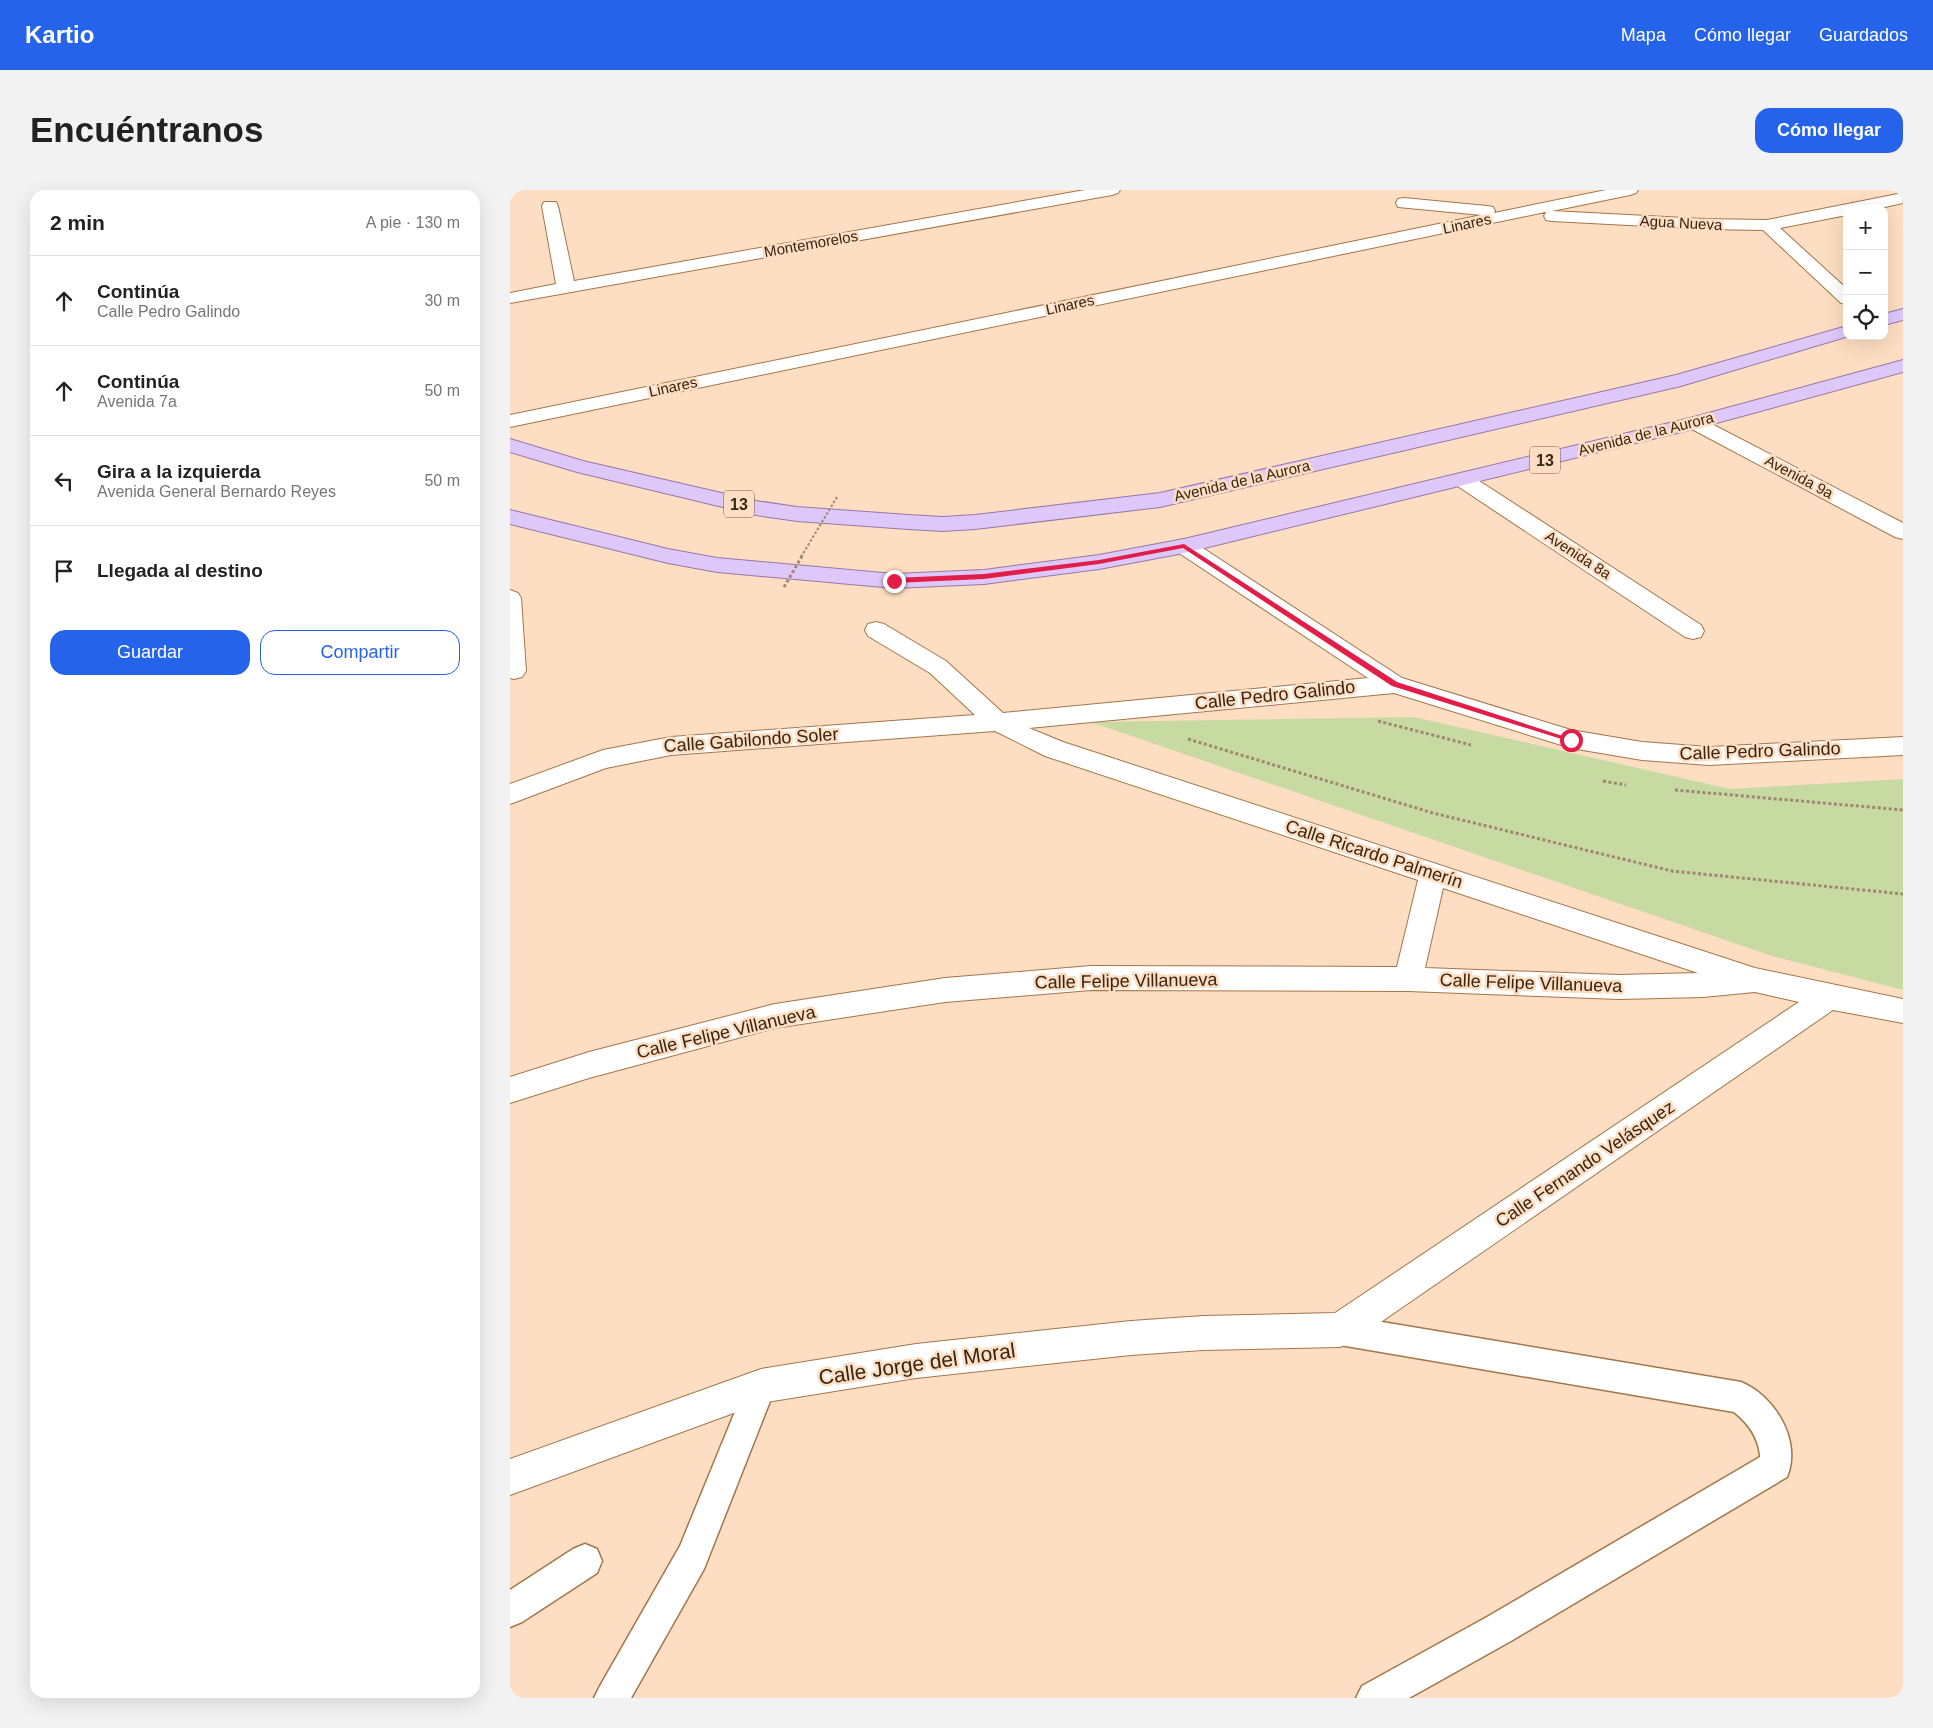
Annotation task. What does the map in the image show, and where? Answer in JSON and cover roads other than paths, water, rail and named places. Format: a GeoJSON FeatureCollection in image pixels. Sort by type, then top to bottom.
{"type":"FeatureCollection","features":[{"type":"Feature","properties":{"kind":"main road"},"geometry":{"type":"LineString","coordinates":[[1888,319],[1903,314]]}},
{"type":"Feature","properties":{"kind":"main road","name":"Avenida de la Aurora"},"geometry":{"type":"LineString","coordinates":[[510,445],[577,466],[712,499],[797,514],[943,524],[1078,511],[1160,500],[1672,382],[1843,332]]}},
{"type":"Feature","properties":{"kind":"main road","name":"Avenida de la Aurora"},"geometry":{"type":"LineString","coordinates":[[1184,546],[1694,423],[1903,366]]}},
{"type":"Feature","properties":{"kind":"main road","name":"13"},"geometry":{"type":"LineString","coordinates":[[510,517],[668,556],[717,565],[894,581],[984,577],[1099,562],[1184,546]]}},
{"type":"Feature","properties":{"kind":"street","name":"Montemorelos"},"geometry":{"type":"LineString","coordinates":[[510,298],[1112,190]]}},
{"type":"Feature","properties":{"kind":"street","name":"Linares"},"geometry":{"type":"LineString","coordinates":[[510,420],[1630,190]]}},
{"type":"Feature","properties":{"kind":"street"},"geometry":{"type":"LineString","coordinates":[[1871,205],[1903,198]]}},
{"type":"Feature","properties":{"kind":"street"},"geometry":{"type":"LineString","coordinates":[[1404,203],[1514,214]]}},
{"type":"Feature","properties":{"kind":"street"},"geometry":{"type":"LineString","coordinates":[[550,206],[566,288]]}},
{"type":"Feature","properties":{"kind":"street","name":"Agua Nueva"},"geometry":{"type":"LineString","coordinates":[[1514,214],[1704,224],[1767,225],[1843,211]]}},
{"type":"Feature","properties":{"kind":"street"},"geometry":{"type":"LineString","coordinates":[[1767,225],[1843,295]]}},
{"type":"Feature","properties":{"kind":"street","name":"Avenida 9a"},"geometry":{"type":"LineString","coordinates":[[1694,423],[1903,532]]}},
{"type":"Feature","properties":{"kind":"street","name":"Avenida 8a"},"geometry":{"type":"LineString","coordinates":[[1463,480],[1694,631]]}},
{"type":"Feature","properties":{"kind":"street"},"geometry":{"type":"LineString","coordinates":[[1184,546],[1394,684]]}},
{"type":"Feature","properties":{"kind":"street"},"geometry":{"type":"LineString","coordinates":[[510,598],[514,671]]}},
{"type":"Feature","properties":{"kind":"street","name":"Calle Ricardo Palmerín"},"geometry":{"type":"LineString","coordinates":[[876,630],[938,667],[998,722],[1054,749],[1755,980],[1829,998],[1903,1011]]}},
{"type":"Feature","properties":{"kind":"street","name":"Calle Pedro Galindo"},"geometry":{"type":"LineString","coordinates":[[998,722],[1394,684],[1571,740],[1642,751],[1709,756],[1903,746]]}},
{"type":"Feature","properties":{"kind":"street","name":"Calle Gabilondo Soler"},"geometry":{"type":"LineString","coordinates":[[510,794],[603,759],[664,747],[998,722]]}},
{"type":"Feature","properties":{"kind":"street"},"geometry":{"type":"LineString","coordinates":[[1408,979],[1433,873]]}},
{"type":"Feature","properties":{"kind":"street","name":"Calle Felipe Villanueva"},"geometry":{"type":"LineString","coordinates":[[510,1090],[589,1065],[775,1016],[945,990],[1091,978],[1408,979],[1619,987],[1703,985],[1755,980]]}},
{"type":"Feature","properties":{"kind":"street","name":"Calle Fernando Velásquez"},"geometry":{"type":"LineString","coordinates":[[1340,1330],[1829,998]]}},
{"type":"Feature","properties":{"kind":"street","name":"Calle Jorge del Moral"},"geometry":{"type":"LineString","coordinates":[[510,1477],[761,1386],[916,1361],[1131,1338],[1203,1333],[1340,1330]]}},
{"type":"Feature","properties":{"kind":"lane"},"geometry":{"type":"LineString","coordinates":[[1340,1330],[1741,1398],[1762,1417],[1771,1432],[1777,1452],[1776,1466],[1498,1629],[1374,1698]]}},
{"type":"Feature","properties":{"kind":"lane"},"geometry":{"type":"LineString","coordinates":[[612,1698],[692,1557],[761,1386]]}},
{"type":"Feature","properties":{"kind":"lane"},"geometry":{"type":"LineString","coordinates":[[510,1610],[585,1561]]}}]}
